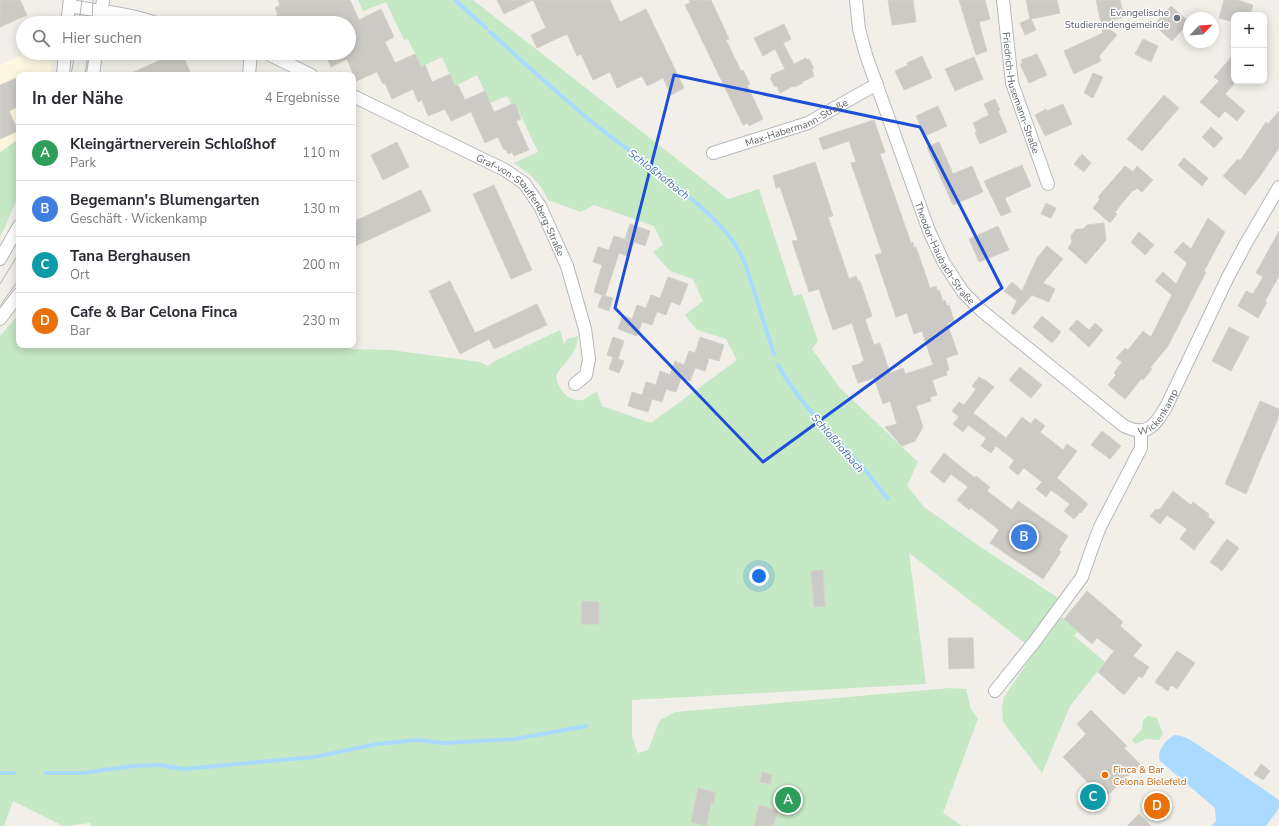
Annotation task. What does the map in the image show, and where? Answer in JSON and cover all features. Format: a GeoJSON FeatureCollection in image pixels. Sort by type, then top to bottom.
{"type":"FeatureCollection","features":[{"type":"Feature","properties":{"kind":"street","name":"Theodor-Haubach-Straße"},"geometry":{"type":"LineString","coordinates":[[856,0],[859,29],[866,55],[929,231],[944,263],[963,292],[982,311],[1124,426],[1132,430],[1141,431]]}},
{"type":"Feature","properties":{"kind":"street","name":"Friedrich-Husemann-Straße"},"geometry":{"type":"LineString","coordinates":[[1003,0],[1012,83],[1048,184]]}},
{"type":"Feature","properties":{"kind":"street"},"geometry":{"type":"LineString","coordinates":[[68,16],[70,3],[102,12],[125,16]]}},
{"type":"Feature","properties":{"kind":"street"},"geometry":{"type":"LineString","coordinates":[[63,72],[64,60]]}},
{"type":"Feature","properties":{"kind":"street"},"geometry":{"type":"LineString","coordinates":[[93,72],[95,60]]}},
{"type":"Feature","properties":{"kind":"street"},"geometry":{"type":"LineString","coordinates":[[249,72],[250,60]]}},
{"type":"Feature","properties":{"kind":"street"},"geometry":{"type":"LineString","coordinates":[[280,60],[305,72]]}},
{"type":"Feature","properties":{"kind":"street","name":"Max-Habermann-Straße"},"geometry":{"type":"LineString","coordinates":[[713,153],[808,123],[877,84]]}},
{"type":"Feature","properties":{"kind":"street","name":"Graf-von-Stauffenberg-Straße"},"geometry":{"type":"LineString","coordinates":[[356,97],[505,170],[524,183],[540,206],[567,266],[585,329],[589,359],[586,375],[575,384]]}},
{"type":"Feature","properties":{"kind":"street","name":"Wickenkamp"},"geometry":{"type":"LineString","coordinates":[[995,691],[1035,641],[1082,577],[1100,527],[1141,448],[1141,431],[1150,428],[1160,418],[1245,245],[1279,187]]}},
{"type":"Feature","properties":{"kind":"street"},"geometry":{"type":"LineString","coordinates":[[0,259],[16,231]]}},
{"type":"Feature","properties":{"kind":"street"},"geometry":{"type":"LineString","coordinates":[[0,318],[16,298]]}},
{"type":"Feature","properties":{"kind":"highlighted area"},"geometry":{"type":"Polygon","coordinates":[[[674,75],[920,127],[1002,288],[763,462],[615,308],[674,75]]]}},
{"type":"Feature","properties":{"kind":"shaded area"},"geometry":{"type":"Polygon","coordinates":[[[16,58],[16,60],[51,60],[50,72],[16,72],[16,141],[0,152],[0,65],[16,58]]]}},
{"type":"Feature","properties":{"kind":"green space"},"geometry":{"type":"Polygon","coordinates":[[[358,0],[473,0],[728,199],[759,189],[794,296],[802,294],[818,341],[812,349],[840,388],[918,462],[907,486],[924,507],[982,548],[1060,599],[1026,644],[909,553],[926,684],[632,700],[632,737],[638,753],[648,750],[660,720],[675,712],[950,688],[966,689],[971,709],[978,719],[943,813],[962,826],[91,826],[90,823],[63,826],[13,801],[4,826],[0,826],[0,336],[16,317],[16,348],[348,348],[391,350],[480,362],[488,366],[493,362],[560,330],[564,344],[567,339],[578,336],[577,345],[557,374],[558,384],[566,395],[574,400],[581,400],[597,392],[602,406],[651,423],[737,360],[726,339],[697,330],[685,315],[703,301],[693,279],[670,271],[653,252],[663,245],[654,226],[594,205],[581,212],[548,200],[542,188],[534,179],[514,163],[538,152],[515,103],[511,104],[507,96],[490,103],[477,75],[455,86],[442,57],[421,67],[408,39],[404,40],[386,2],[363,11],[358,0]]]}},
{"type":"Feature","properties":{"kind":"green space"},"geometry":{"type":"Polygon","coordinates":[[[16,141],[16,201],[0,236],[0,152],[16,141]]]}},
{"type":"Feature","properties":{"kind":"green space"},"geometry":{"type":"Polygon","coordinates":[[[1062,617],[1078,631],[1074,636],[1105,662],[1070,706],[1042,773],[1003,722],[1002,708],[1004,697],[1043,639],[1062,617]]]}},
{"type":"Feature","properties":{"kind":"green space"},"geometry":{"type":"Polygon","coordinates":[[[1148,716],[1157,718],[1163,734],[1159,740],[1146,739],[1135,744],[1132,740],[1142,729],[1143,720],[1148,716]]]}},
{"type":"Feature","properties":{"kind":"water"},"geometry":{"type":"Polygon","coordinates":[[[1174,735],[1179,735],[1193,741],[1279,800],[1279,808],[1266,826],[1212,826],[1216,821],[1215,808],[1160,761],[1159,753],[1165,743],[1174,735]]]}},
{"type":"Feature","properties":{"kind":"building"},"geometry":{"type":"Polygon","coordinates":[[[0,0],[20,0],[27,15],[16,16],[16,20],[0,27],[0,0]]]}},
{"type":"Feature","properties":{"kind":"building"},"geometry":{"type":"Polygon","coordinates":[[[278,0],[350,0],[359,20],[381,9],[394,37],[385,42],[395,63],[415,54],[421,67],[425,65],[432,82],[450,74],[455,86],[458,85],[465,100],[485,91],[494,112],[515,103],[521,119],[516,121],[529,150],[514,156],[512,152],[508,154],[506,149],[504,150],[498,137],[485,143],[471,112],[451,121],[445,109],[428,116],[422,100],[418,102],[413,89],[392,99],[385,83],[383,84],[377,72],[356,81],[356,72],[352,72],[347,60],[356,60],[356,16],[276,16],[278,15],[275,8],[280,5],[278,0]]]}},
{"type":"Feature","properties":{"kind":"building"},"geometry":{"type":"Polygon","coordinates":[[[497,0],[533,0],[504,14],[497,0]]]}},
{"type":"Feature","properties":{"kind":"building"},"geometry":{"type":"Polygon","coordinates":[[[533,0],[610,0],[620,22],[646,9],[684,88],[671,95],[663,78],[647,86],[642,76],[617,88],[610,72],[593,80],[581,54],[577,56],[567,34],[537,48],[531,35],[546,28],[533,0]]]}},
{"type":"Feature","properties":{"kind":"building"},"geometry":{"type":"Polygon","coordinates":[[[689,0],[711,0],[729,39],[726,40],[741,71],[743,70],[750,84],[747,85],[763,119],[749,126],[748,123],[743,125],[685,5],[690,3],[689,0]]]}},
{"type":"Feature","properties":{"kind":"building"},"geometry":{"type":"Polygon","coordinates":[[[888,0],[913,0],[916,22],[892,25],[888,0]]]}},
{"type":"Feature","properties":{"kind":"building"},"geometry":{"type":"Polygon","coordinates":[[[959,0],[985,0],[990,19],[979,22],[987,51],[976,55],[959,0]]]}},
{"type":"Feature","properties":{"kind":"building"},"geometry":{"type":"Polygon","coordinates":[[[1026,0],[1057,0],[1060,13],[1031,19],[1036,30],[1025,35],[1020,23],[1030,19],[1026,0]]]}},
{"type":"Feature","properties":{"kind":"building"},"geometry":{"type":"Polygon","coordinates":[[[1096,0],[1120,0],[1124,17],[1102,23],[1117,35],[1099,56],[1101,61],[1074,74],[1064,51],[1103,33],[1096,0]]]}},
{"type":"Feature","properties":{"kind":"building"},"geometry":{"type":"Polygon","coordinates":[[[1224,0],[1237,0],[1253,5],[1251,12],[1231,12],[1231,21],[1219,18],[1224,0]]]}},
{"type":"Feature","properties":{"kind":"building","name":"Evangelische Studierendengemeinde"},"geometry":{"type":"Polygon","coordinates":[[[1171,6],[1183,17],[1183,29],[1172,41],[1154,25],[1171,6]]]}},
{"type":"Feature","properties":{"kind":"building"},"geometry":{"type":"Polygon","coordinates":[[[784,24],[791,39],[783,43],[794,64],[806,58],[807,60],[809,59],[814,68],[812,69],[814,76],[802,82],[803,83],[794,87],[793,86],[780,93],[777,86],[775,87],[770,78],[772,77],[771,75],[785,69],[775,49],[763,56],[754,38],[784,24]]]}},
{"type":"Feature","properties":{"kind":"building"},"geometry":{"type":"Polygon","coordinates":[[[1143,39],[1158,46],[1151,62],[1135,54],[1143,39]]]}},
{"type":"Feature","properties":{"kind":"building"},"geometry":{"type":"Polygon","coordinates":[[[1037,54],[1047,75],[1029,83],[1020,64],[1023,63],[1021,60],[1037,54]]]}},
{"type":"Feature","properties":{"kind":"building"},"geometry":{"type":"Polygon","coordinates":[[[922,56],[932,78],[904,90],[895,71],[922,56]]]}},
{"type":"Feature","properties":{"kind":"building"},"geometry":{"type":"Polygon","coordinates":[[[974,57],[983,79],[955,91],[945,69],[974,57]]]}},
{"type":"Feature","properties":{"kind":"building"},"geometry":{"type":"Polygon","coordinates":[[[1231,57],[1231,84],[1234,84],[1225,94],[1245,111],[1237,121],[1225,111],[1219,118],[1200,102],[1219,81],[1214,77],[1231,57]]]}},
{"type":"Feature","properties":{"kind":"building"},"geometry":{"type":"Polygon","coordinates":[[[160,60],[185,60],[190,72],[134,72],[160,60]]]}},
{"type":"Feature","properties":{"kind":"building"},"geometry":{"type":"Polygon","coordinates":[[[328,60],[345,60],[331,67],[328,60]]]}},
{"type":"Feature","properties":{"kind":"building"},"geometry":{"type":"Polygon","coordinates":[[[1093,73],[1103,77],[1093,98],[1084,93],[1093,73]]]}},
{"type":"Feature","properties":{"kind":"building"},"geometry":{"type":"Polygon","coordinates":[[[16,78],[16,108],[9,111],[16,127],[16,132],[0,139],[0,85],[16,78]]]}},
{"type":"Feature","properties":{"kind":"building"},"geometry":{"type":"Polygon","coordinates":[[[1164,95],[1179,108],[1142,151],[1127,139],[1164,95]]]}},
{"type":"Feature","properties":{"kind":"building"},"geometry":{"type":"Polygon","coordinates":[[[995,99],[1000,110],[998,111],[1007,132],[980,144],[975,133],[977,132],[973,123],[989,115],[984,104],[995,99]]]}},
{"type":"Feature","properties":{"kind":"building"},"geometry":{"type":"Polygon","coordinates":[[[1063,104],[1072,124],[1045,136],[1035,115],[1046,109],[1047,111],[1063,104]]]}},
{"type":"Feature","properties":{"kind":"building"},"geometry":{"type":"Polygon","coordinates":[[[938,106],[947,126],[925,136],[916,116],[938,106]]]}},
{"type":"Feature","properties":{"kind":"building"},"geometry":{"type":"Polygon","coordinates":[[[1279,111],[1279,148],[1245,195],[1223,176],[1238,159],[1240,161],[1266,122],[1268,124],[1279,111]]]}},
{"type":"Feature","properties":{"kind":"building"},"geometry":{"type":"Polygon","coordinates":[[[874,120],[885,152],[880,154],[911,243],[913,242],[914,248],[916,247],[930,288],[936,286],[937,291],[939,290],[943,301],[945,300],[947,306],[949,305],[954,321],[947,323],[958,354],[946,358],[949,370],[946,371],[947,375],[932,380],[937,395],[930,397],[931,401],[916,406],[923,427],[915,441],[902,446],[885,427],[897,424],[890,401],[883,404],[874,378],[858,383],[852,366],[864,361],[852,323],[833,330],[819,289],[809,292],[792,241],[798,240],[780,187],[776,188],[773,176],[815,162],[833,216],[828,217],[849,279],[856,276],[858,281],[860,281],[872,316],[865,319],[874,345],[880,343],[890,373],[903,368],[905,374],[933,365],[922,331],[914,334],[907,313],[896,317],[875,255],[882,253],[851,163],[856,162],[849,141],[823,150],[819,138],[874,120]]]}},
{"type":"Feature","properties":{"kind":"building"},"geometry":{"type":"Polygon","coordinates":[[[1211,127],[1223,138],[1214,148],[1202,137],[1211,127]]]}},
{"type":"Feature","properties":{"kind":"building"},"geometry":{"type":"Polygon","coordinates":[[[397,142],[409,167],[383,180],[371,155],[397,142]]]}},
{"type":"Feature","properties":{"kind":"building"},"geometry":{"type":"Polygon","coordinates":[[[939,142],[953,174],[972,166],[983,192],[953,205],[927,147],[939,142]]]}},
{"type":"Feature","properties":{"kind":"building"},"geometry":{"type":"Polygon","coordinates":[[[1082,154],[1091,163],[1084,172],[1074,164],[1082,154]]]}},
{"type":"Feature","properties":{"kind":"building"},"geometry":{"type":"Polygon","coordinates":[[[1184,158],[1208,178],[1202,186],[1178,165],[1184,158]]]}},
{"type":"Feature","properties":{"kind":"building"},"geometry":{"type":"Polygon","coordinates":[[[1022,165],[1031,186],[1005,198],[1011,212],[1001,216],[984,181],[1022,165]]]}},
{"type":"Feature","properties":{"kind":"building"},"geometry":{"type":"Polygon","coordinates":[[[1125,166],[1133,172],[1137,166],[1153,180],[1142,192],[1137,188],[1134,191],[1133,190],[1115,212],[1117,214],[1110,223],[1093,208],[1100,199],[1098,197],[1125,166]]]}},
{"type":"Feature","properties":{"kind":"building"},"geometry":{"type":"Polygon","coordinates":[[[494,185],[532,270],[511,279],[473,194],[494,185]]]}},
{"type":"Feature","properties":{"kind":"building"},"geometry":{"type":"Polygon","coordinates":[[[421,190],[431,211],[356,246],[356,221],[421,190]]]}},
{"type":"Feature","properties":{"kind":"building"},"geometry":{"type":"Polygon","coordinates":[[[1046,203],[1056,208],[1051,218],[1041,214],[1046,203]]]}},
{"type":"Feature","properties":{"kind":"building"},"geometry":{"type":"Polygon","coordinates":[[[1208,218],[1225,232],[1204,271],[1206,272],[1168,346],[1150,368],[1152,369],[1143,380],[1142,378],[1125,399],[1108,385],[1116,375],[1114,373],[1122,362],[1116,358],[1125,348],[1128,350],[1143,331],[1151,337],[1172,295],[1155,281],[1163,272],[1176,284],[1187,263],[1174,252],[1183,242],[1191,249],[1208,218]]]}},
{"type":"Feature","properties":{"kind":"building"},"geometry":{"type":"Polygon","coordinates":[[[1104,223],[1106,240],[1086,264],[1068,248],[1072,242],[1071,236],[1076,229],[1083,229],[1087,225],[1104,223]]]}},
{"type":"Feature","properties":{"kind":"building"},"geometry":{"type":"Polygon","coordinates":[[[630,224],[650,231],[645,246],[625,239],[630,224]]]}},
{"type":"Feature","properties":{"kind":"building"},"geometry":{"type":"Polygon","coordinates":[[[998,226],[1009,250],[979,262],[969,239],[998,226]]]}},
{"type":"Feature","properties":{"kind":"building"},"geometry":{"type":"Polygon","coordinates":[[[1279,231],[1279,276],[1265,301],[1267,302],[1258,318],[1238,306],[1246,291],[1253,294],[1263,277],[1256,273],[1279,231]]]}},
{"type":"Feature","properties":{"kind":"building"},"geometry":{"type":"Polygon","coordinates":[[[1139,232],[1154,245],[1145,255],[1131,242],[1139,232]]]}},
{"type":"Feature","properties":{"kind":"building"},"geometry":{"type":"Polygon","coordinates":[[[614,236],[634,242],[629,257],[619,253],[605,296],[613,298],[609,311],[598,307],[602,295],[594,292],[602,265],[593,262],[598,247],[609,250],[614,236]]]}},
{"type":"Feature","properties":{"kind":"building"},"geometry":{"type":"Polygon","coordinates":[[[1047,246],[1063,259],[1043,283],[1055,289],[1049,302],[1032,295],[1014,315],[1011,313],[1017,301],[1004,291],[1012,282],[1022,291],[1037,258],[1047,246]]]}},
{"type":"Feature","properties":{"kind":"building"},"geometry":{"type":"Polygon","coordinates":[[[668,277],[688,284],[680,305],[671,302],[666,315],[657,312],[652,325],[642,322],[637,336],[618,329],[623,315],[632,319],[637,305],[646,308],[651,295],[660,298],[668,277]]]}},
{"type":"Feature","properties":{"kind":"building"},"geometry":{"type":"Polygon","coordinates":[[[450,281],[475,333],[537,304],[547,325],[494,349],[489,339],[460,354],[429,291],[450,281]]]}},
{"type":"Feature","properties":{"kind":"building"},"geometry":{"type":"Polygon","coordinates":[[[1042,316],[1061,332],[1052,343],[1033,327],[1042,316]]]}},
{"type":"Feature","properties":{"kind":"building"},"geometry":{"type":"Polygon","coordinates":[[[1077,320],[1089,330],[1095,323],[1103,330],[1089,347],[1069,329],[1077,320]]]}},
{"type":"Feature","properties":{"kind":"building"},"geometry":{"type":"Polygon","coordinates":[[[1229,327],[1249,337],[1231,371],[1212,361],[1229,327]]]}},
{"type":"Feature","properties":{"kind":"building"},"geometry":{"type":"Polygon","coordinates":[[[613,337],[624,341],[618,359],[624,361],[619,373],[609,369],[613,357],[607,355],[613,337]]]}},
{"type":"Feature","properties":{"kind":"building"},"geometry":{"type":"Polygon","coordinates":[[[700,337],[724,345],[719,361],[709,358],[705,371],[695,368],[690,381],[681,378],[676,392],[666,389],[662,402],[652,399],[648,412],[628,406],[632,392],[642,395],[646,382],[656,385],[660,371],[670,375],[675,361],[684,365],[689,351],[695,353],[700,337]]]}},
{"type":"Feature","properties":{"kind":"building"},"geometry":{"type":"Polygon","coordinates":[[[1020,367],[1042,385],[1031,398],[1009,380],[1020,367]]]}},
{"type":"Feature","properties":{"kind":"building"},"geometry":{"type":"Polygon","coordinates":[[[979,377],[994,387],[973,413],[1006,438],[1022,417],[1031,424],[1035,418],[1045,426],[1040,432],[1063,450],[1067,444],[1077,451],[1057,478],[1088,504],[1074,519],[1064,511],[1070,504],[1051,490],[1046,497],[1036,489],[1042,482],[1024,468],[1018,475],[1009,468],[1014,460],[996,446],[991,453],[981,446],[986,438],[968,425],[963,432],[953,424],[959,417],[952,411],[959,402],[964,405],[976,389],[972,386],[979,377]]]}},
{"type":"Feature","properties":{"kind":"building"},"geometry":{"type":"Polygon","coordinates":[[[1260,401],[1279,409],[1279,416],[1246,494],[1225,484],[1260,401]]]}},
{"type":"Feature","properties":{"kind":"building"},"geometry":{"type":"Polygon","coordinates":[[[1102,431],[1121,446],[1110,459],[1091,445],[1102,431]]]}},
{"type":"Feature","properties":{"kind":"building"},"geometry":{"type":"Polygon","coordinates":[[[944,453],[975,478],[976,476],[990,487],[987,491],[1012,510],[1018,501],[1068,536],[1059,550],[1061,552],[1043,579],[990,543],[999,530],[971,508],[969,510],[957,500],[968,487],[951,474],[944,483],[930,472],[944,453]]]}},
{"type":"Feature","properties":{"kind":"building"},"geometry":{"type":"Polygon","coordinates":[[[1173,491],[1191,505],[1193,502],[1209,514],[1208,517],[1215,522],[1194,550],[1180,539],[1187,529],[1167,515],[1160,524],[1150,516],[1155,510],[1160,509],[1173,491]]]}},
{"type":"Feature","properties":{"kind":"building"},"geometry":{"type":"Polygon","coordinates":[[[1227,539],[1239,548],[1222,571],[1210,562],[1227,539]]]}},
{"type":"Feature","properties":{"kind":"building"},"geometry":{"type":"Polygon","coordinates":[[[823,570],[825,606],[814,607],[811,571],[823,570]]]}},
{"type":"Feature","properties":{"kind":"building"},"geometry":{"type":"Polygon","coordinates":[[[1087,591],[1123,622],[1120,626],[1142,645],[1133,656],[1149,667],[1142,678],[1139,676],[1124,695],[1098,672],[1114,651],[1097,638],[1092,644],[1064,619],[1087,591]]]}},
{"type":"Feature","properties":{"kind":"building"},"geometry":{"type":"Polygon","coordinates":[[[582,601],[599,602],[599,624],[581,624],[582,601]]]}},
{"type":"Feature","properties":{"kind":"building"},"geometry":{"type":"Polygon","coordinates":[[[948,638],[973,638],[974,668],[949,669],[948,638]]]}},
{"type":"Feature","properties":{"kind":"building"},"geometry":{"type":"Polygon","coordinates":[[[1177,651],[1195,663],[1177,689],[1171,685],[1168,691],[1155,682],[1177,651]]]}},
{"type":"Feature","properties":{"kind":"building","name":"Finca & Bar Celona Bielefeld"},"geometry":{"type":"Polygon","coordinates":[[[1091,710],[1127,746],[1124,748],[1140,764],[1104,799],[1063,757],[1086,734],[1077,724],[1091,710]]]}},
{"type":"Feature","properties":{"kind":"building"},"geometry":{"type":"Polygon","coordinates":[[[1261,764],[1270,771],[1263,780],[1254,774],[1261,764]]]}},
{"type":"Feature","properties":{"kind":"building"},"geometry":{"type":"Polygon","coordinates":[[[762,772],[772,775],[770,784],[760,782],[762,772]]]}},
{"type":"Feature","properties":{"kind":"building"},"geometry":{"type":"Polygon","coordinates":[[[698,788],[716,793],[713,804],[711,803],[706,826],[691,822],[698,788]]]}},
{"type":"Feature","properties":{"kind":"building"},"geometry":{"type":"Polygon","coordinates":[[[759,805],[778,811],[773,826],[754,826],[759,805]]]}},
{"type":"Feature","properties":{"kind":"building"},"geometry":{"type":"Polygon","coordinates":[[[1139,814],[1151,826],[1127,826],[1139,814]]]}},
{"type":"Feature","properties":{"kind":"waterway","name":"Schloßhofbach"},"geometry":{"type":"LineString","coordinates":[[455,0],[486,28]]}},
{"type":"Feature","properties":{"kind":"waterway","name":"Schloßhofbach"},"geometry":{"type":"LineString","coordinates":[[490,32],[583,115],[682,190],[723,228],[745,263],[774,354]]}},
{"type":"Feature","properties":{"kind":"waterway","name":"Schloßhofbach"},"geometry":{"type":"LineString","coordinates":[[778,365],[796,393],[888,499]]}},
{"type":"Feature","properties":{"kind":"waterway"},"geometry":{"type":"LineString","coordinates":[[45,773],[83,773],[133,766],[159,765],[184,769],[314,757],[377,744],[417,740],[443,743],[515,739],[586,726]]}},
{"type":"Feature","properties":{"kind":"waterway"},"geometry":{"type":"LineString","coordinates":[[0,773],[14,773]]}},
{"type":"Feature","properties":{"kind":"tram line"},"geometry":{"type":"LineString","coordinates":[[80,16],[82,0]]}},
{"type":"Feature","properties":{"kind":"tram line"},"geometry":{"type":"LineString","coordinates":[[92,16],[93,0]]}},
{"type":"Feature","properties":{"kind":"tram line"},"geometry":{"type":"LineString","coordinates":[[72,72],[74,60]]}},
{"type":"Feature","properties":{"kind":"tram line"},"geometry":{"type":"LineString","coordinates":[[85,72],[87,60]]}},
{"type":"Feature","properties":{"kind":"tram line"},"geometry":{"type":"LineString","coordinates":[[0,284],[16,258]]}},
{"type":"Feature","properties":{"kind":"tram line"},"geometry":{"type":"LineString","coordinates":[[0,306],[16,283]]}},
{"type":"Feature","properties":{"kind":"place","name":"Evangelische Studierendengemeinde"},"geometry":{"type":"Point","coordinates":[1177,18]}},
{"type":"Feature","properties":{"kind":"place","name":"Begemann's Blumengarten"},"geometry":{"type":"Point","coordinates":[1024,537]}},
{"type":"Feature","properties":{"kind":"place","name":"Finca & Bar Celona Bielefeld"},"geometry":{"type":"Point","coordinates":[1105,775]}},
{"type":"Feature","properties":{"kind":"place","name":"Tana Berghausen"},"geometry":{"type":"Point","coordinates":[1093,797]}},
{"type":"Feature","properties":{"kind":"place","name":"Kleingärtnerverein Schloßhof"},"geometry":{"type":"Point","coordinates":[788,800]}},
{"type":"Feature","properties":{"kind":"place","name":"Cafe & Bar Celona Finca"},"geometry":{"type":"Point","coordinates":[1157,806]}}]}
